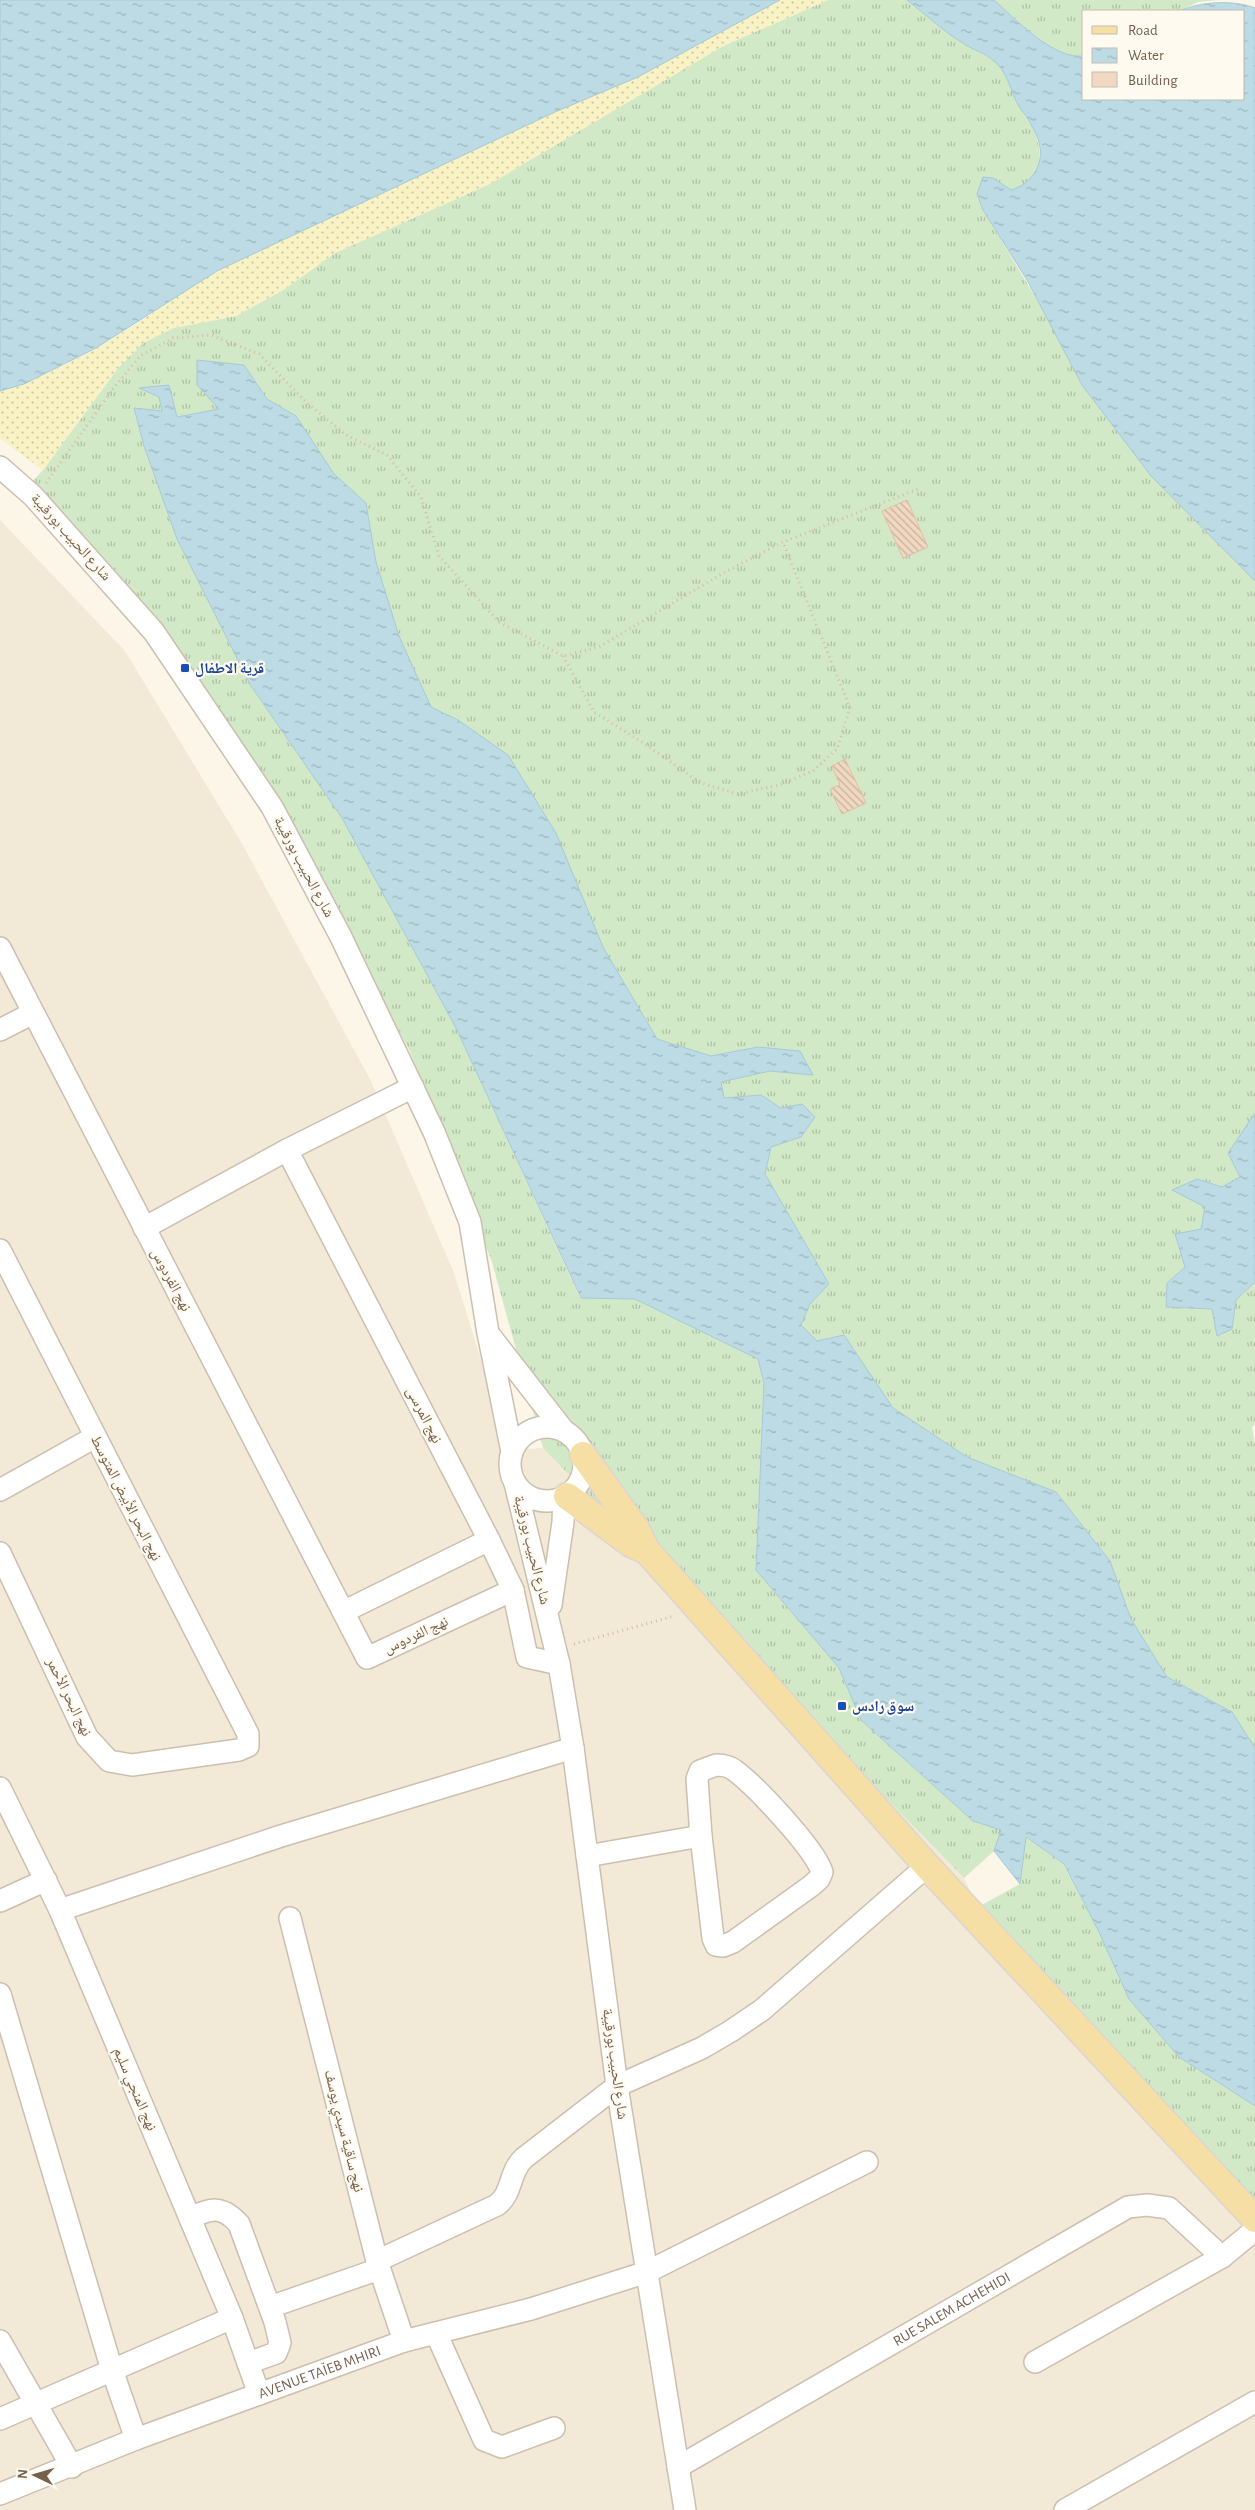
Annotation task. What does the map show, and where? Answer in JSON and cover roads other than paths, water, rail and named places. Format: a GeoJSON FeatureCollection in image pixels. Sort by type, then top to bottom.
{"type":"FeatureCollection","features":[{"type":"Feature","properties":{"kind":"main road"},"geometry":{"type":"LineString","coordinates":[[583,1455],[636,1529],[647,1551],[927,1866],[1255,2219]]}},
{"type":"Feature","properties":{"kind":"main road"},"geometry":{"type":"LineString","coordinates":[[566,1497],[631,1544],[647,1551]]}},
{"type":"Feature","properties":{"kind":"street","name":"شارع الحبيب بورقيبة"},"geometry":{"type":"LineString","coordinates":[[0,467],[33,496],[154,632],[272,807],[342,937],[413,1086],[470,1222],[488,1333],[512,1452]]}},
{"type":"Feature","properties":{"kind":"street","name":"نهج الفردوس"},"geometry":{"type":"LineString","coordinates":[[0,948],[144,1228],[345,1611],[367,1658],[513,1590]]}},
{"type":"Feature","properties":{"kind":"street"},"geometry":{"type":"LineString","coordinates":[[0,1030],[33,1013]]}},
{"type":"Feature","properties":{"kind":"street"},"geometry":{"type":"LineString","coordinates":[[144,1228],[287,1150],[413,1086]]}},
{"type":"Feature","properties":{"kind":"street","name":"نهج المرسى"},"geometry":{"type":"LineString","coordinates":[[287,1150],[513,1590],[527,1657],[558,1656]]}},
{"type":"Feature","properties":{"kind":"street","name":"نهج البحر الأبيض المتوسط"},"geometry":{"type":"LineString","coordinates":[[0,1250],[248,1734],[248,1746]]}},
{"type":"Feature","properties":{"kind":"street","name":"شارع الحبيب بورقيبة"},"geometry":{"type":"LineString","coordinates":[[488,1333],[564,1431]]}},
{"type":"Feature","properties":{"kind":"street"},"geometry":{"type":"LineString","coordinates":[[549,1427],[564,1431],[580,1445],[584,1466],[582,1477],[566,1497],[549,1501],[530,1497],[516,1483],[511,1468],[512,1452],[524,1435],[533,1430],[549,1427]]}},
{"type":"Feature","properties":{"kind":"street"},"geometry":{"type":"LineString","coordinates":[[0,1490],[95,1437]]}},
{"type":"Feature","properties":{"kind":"street","name":"شارع الحبيب بورقيبة"},"geometry":{"type":"LineString","coordinates":[[516,1483],[558,1656],[573,1748],[617,2086],[685,2510]]}},
{"type":"Feature","properties":{"kind":"street","name":"شارع الحبيب بورقيبة"},"geometry":{"type":"LineString","coordinates":[[549,1618],[566,1497]]}},
{"type":"Feature","properties":{"kind":"street"},"geometry":{"type":"LineString","coordinates":[[345,1611],[489,1540]]}},
{"type":"Feature","properties":{"kind":"street","name":"نهج البحر الأحمر"},"geometry":{"type":"LineString","coordinates":[[0,1553],[87,1738],[109,1761],[132,1766],[239,1750],[248,1746]]}},
{"type":"Feature","properties":{"kind":"street"},"geometry":{"type":"LineString","coordinates":[[60,1910],[281,1836],[573,1748]]}},
{"type":"Feature","properties":{"kind":"street"},"geometry":{"type":"LineString","coordinates":[[716,1765],[725,1765],[733,1769],[770,1805],[816,1856],[822,1872],[819,1879],[803,1892],[733,1942],[720,1946],[714,1943],[713,1938],[701,1836],[697,1779],[700,1771],[716,1765]]}},
{"type":"Feature","properties":{"kind":"street","name":"نهج المنجي سليم"},"geometry":{"type":"LineString","coordinates":[[0,1788],[60,1910],[232,2318],[259,2394]]}},
{"type":"Feature","properties":{"kind":"street"},"geometry":{"type":"LineString","coordinates":[[587,1856],[701,1836]]}},
{"type":"Feature","properties":{"kind":"street"},"geometry":{"type":"LineString","coordinates":[[270,2307],[378,2265],[497,2205],[507,2194],[519,2163],[617,2086],[664,2067],[731,2032],[762,2010],[927,1866]]}},
{"type":"Feature","properties":{"kind":"street"},"geometry":{"type":"LineString","coordinates":[[0,1901],[46,1880]]}},
{"type":"Feature","properties":{"kind":"street","name":"نهج ساقية سيدي يوسف"},"geometry":{"type":"LineString","coordinates":[[290,1918],[378,2265],[404,2341]]}},
{"type":"Feature","properties":{"kind":"street"},"geometry":{"type":"LineString","coordinates":[[0,1994],[112,2370],[136,2439]]}},
{"type":"Feature","properties":{"kind":"street","name":"AVENUE TAÏEB MHIRI"},"geometry":{"type":"LineString","coordinates":[[0,2494],[72,2467],[136,2439],[404,2341],[532,2309],[647,2272],[867,2162]]}},
{"type":"Feature","properties":{"kind":"street","name":"RUE SALEM ACHEHIDI"},"geometry":{"type":"LineString","coordinates":[[678,2467],[1128,2207],[1148,2204],[1169,2208],[1222,2257]]}},
{"type":"Feature","properties":{"kind":"street"},"geometry":{"type":"LineString","coordinates":[[190,2218],[205,2211],[218,2210],[230,2214],[239,2224],[270,2307],[280,2342],[278,2350],[266,2358],[248,2363]]}},
{"type":"Feature","properties":{"kind":"street"},"geometry":{"type":"LineString","coordinates":[[1035,2362],[1222,2257],[1255,2230]]}},
{"type":"Feature","properties":{"kind":"street"},"geometry":{"type":"LineString","coordinates":[[0,2419],[232,2318]]}},
{"type":"Feature","properties":{"kind":"street"},"geometry":{"type":"LineString","coordinates":[[436,2334],[484,2440],[502,2447],[554,2428]]}},
{"type":"Feature","properties":{"kind":"street"},"geometry":{"type":"LineString","coordinates":[[0,2341],[72,2467]]}},
{"type":"Feature","properties":{"kind":"street"},"geometry":{"type":"LineString","coordinates":[[1065,2510],[1255,2402]]}},
{"type":"Feature","properties":{"kind":"street"},"geometry":{"type":"LineString","coordinates":[[0,2503],[4,2510]]}},
{"type":"Feature","properties":{"kind":"water"},"geometry":{"type":"Polygon","coordinates":[[[0,0],[780,0],[638,77],[555,112],[217,271],[96,348],[24,384],[0,391],[0,0]]]}},
{"type":"Feature","properties":{"kind":"water"},"geometry":{"type":"Polygon","coordinates":[[[907,0],[994,0],[1036,37],[1048,45],[1072,56],[1082,56],[1082,100],[1245,100],[1245,10],[1183,10],[1198,5],[1218,3],[1247,5],[1255,8],[1255,581],[1151,476],[1082,385],[1027,280],[983,210],[977,194],[983,177],[993,178],[1011,190],[1028,181],[1034,174],[1040,158],[1038,139],[1030,122],[1018,105],[1005,74],[998,65],[940,27],[907,0]]]}},
{"type":"Feature","properties":{"kind":"water"},"geometry":{"type":"Polygon","coordinates":[[[197,360],[244,365],[267,399],[296,416],[334,474],[366,503],[376,562],[399,636],[431,707],[458,720],[508,755],[556,833],[603,947],[657,1039],[711,1056],[758,1047],[800,1051],[813,1075],[770,1071],[721,1082],[724,1098],[761,1095],[781,1108],[802,1104],[815,1117],[801,1137],[771,1147],[765,1174],[829,1284],[810,1304],[801,1325],[817,1341],[844,1335],[893,1408],[967,1457],[1056,1492],[1110,1561],[1131,1619],[1167,1677],[1232,1712],[1255,1748],[1255,2106],[1179,2057],[1129,1999],[1099,1932],[1064,1864],[1026,1837],[1020,1884],[994,1851],[1001,1830],[973,1821],[861,1720],[839,1668],[756,1570],[764,1383],[758,1359],[635,1299],[581,1298],[456,1028],[342,818],[251,686],[177,539],[144,446],[134,408],[162,411],[159,397],[139,388],[169,385],[177,417],[219,409],[197,385],[197,360]]]}},
{"type":"Feature","properties":{"kind":"water"},"geometry":{"type":"Polygon","coordinates":[[[1255,1113],[1255,1282],[1236,1300],[1232,1329],[1217,1336],[1212,1309],[1166,1307],[1167,1283],[1185,1267],[1175,1234],[1201,1229],[1205,1207],[1172,1190],[1197,1179],[1222,1187],[1240,1177],[1228,1153],[1255,1113]]]}},
{"type":"Feature","properties":{"kind":"place","name":"قرية الاطفال"},"geometry":{"type":"Point","coordinates":[185,668]}},
{"type":"Feature","properties":{"kind":"place","name":"سوق رادس"},"geometry":{"type":"Point","coordinates":[842,1706]}}]}
